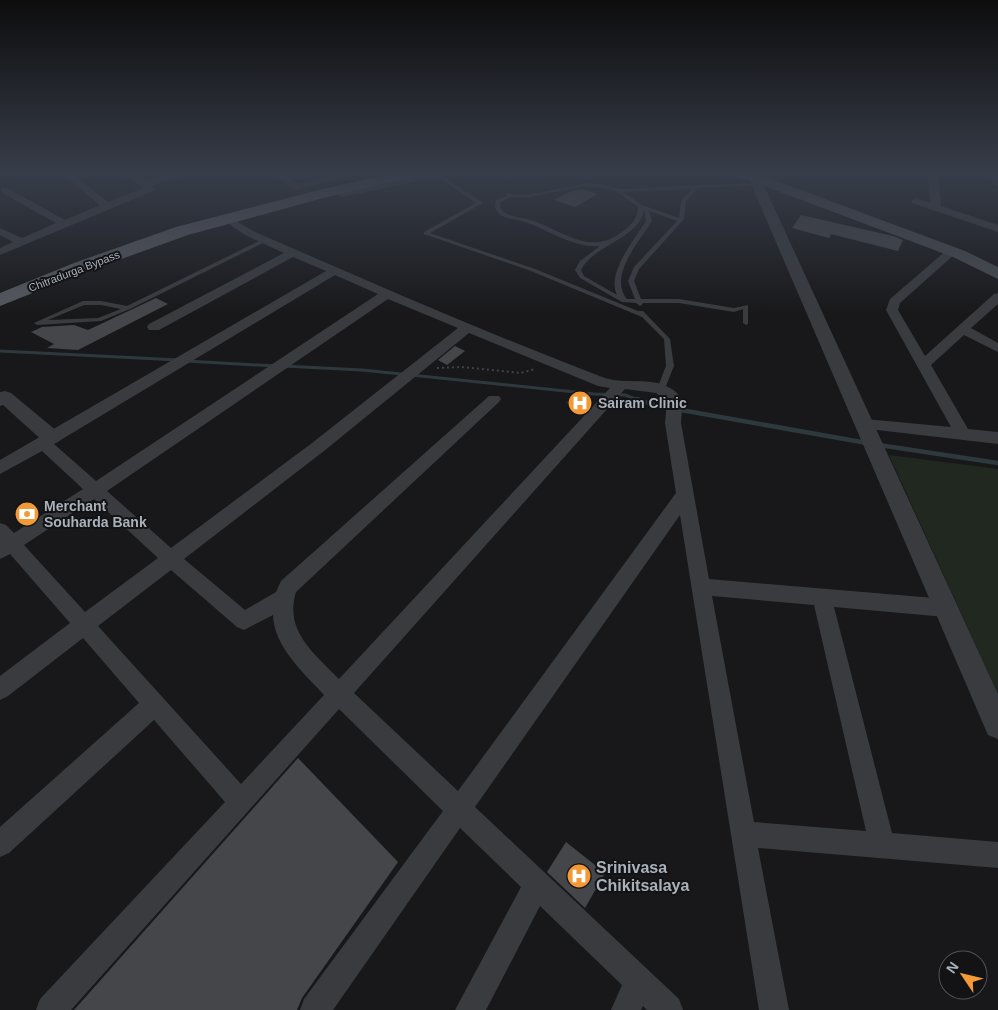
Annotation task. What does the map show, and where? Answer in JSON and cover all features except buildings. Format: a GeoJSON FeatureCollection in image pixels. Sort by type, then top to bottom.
{"type":"FeatureCollection","features":[{"type":"Feature","properties":{"kind":"main road"},"geometry":{"type":"LineString","coordinates":[[126,234],[169,221]]}},
{"type":"Feature","properties":{"kind":"main road","name":"Chitradurga Bypass"},"geometry":{"type":"LineString","coordinates":[[0,291],[108,248],[190,221]]}},
{"type":"Feature","properties":{"kind":"main road","name":"Chitradurga Bypass"},"geometry":{"type":"LineString","coordinates":[[0,300],[81,267],[215,221]]}},
{"type":"Feature","properties":{"kind":"main road"},"geometry":{"type":"LineString","coordinates":[[870,221],[952,251],[998,274]]}},
{"type":"Feature","properties":{"kind":"main road"},"geometry":{"type":"LineString","coordinates":[[0,308],[124,257],[233,222]]}},
{"type":"Feature","properties":{"kind":"main road"},"geometry":{"type":"LineString","coordinates":[[38,267],[109,240]]}},
{"type":"Feature","properties":{"kind":"street"},"geometry":{"type":"LineString","coordinates":[[60,221],[65,224]]}},
{"type":"Feature","properties":{"kind":"street"},"geometry":{"type":"LineString","coordinates":[[0,252],[72,221]]}},
{"type":"Feature","properties":{"kind":"street"},"geometry":{"type":"LineString","coordinates":[[772,221],[865,424],[998,724]]}},
{"type":"Feature","properties":{"kind":"street"},"geometry":{"type":"LineString","coordinates":[[976,221],[998,228]]}},
{"type":"Feature","properties":{"kind":"street"},"geometry":{"type":"LineString","coordinates":[[233,222],[249,234],[603,384],[620,386],[633,384],[661,389],[675,399],[673,424],[742,834],[774,1010]]}},
{"type":"Feature","properties":{"kind":"street"},"geometry":{"type":"LineString","coordinates":[[0,231],[23,243]]}},
{"type":"Feature","properties":{"kind":"street"},"geometry":{"type":"LineString","coordinates":[[952,251],[894,302],[892,310],[964,434]]}},
{"type":"Feature","properties":{"kind":"street"},"geometry":{"type":"LineString","coordinates":[[154,327],[294,252]]}},
{"type":"Feature","properties":{"kind":"street"},"geometry":{"type":"LineString","coordinates":[[0,468],[336,270]]}},
{"type":"Feature","properties":{"kind":"street"},"geometry":{"type":"LineString","coordinates":[[241,802],[84,625],[4,541],[94,490],[156,451],[283,362],[388,294]]}},
{"type":"Feature","properties":{"kind":"street"},"geometry":{"type":"LineString","coordinates":[[924,365],[998,297]]}},
{"type":"Feature","properties":{"kind":"street"},"geometry":{"type":"LineString","coordinates":[[0,690],[468,327]]}},
{"type":"Feature","properties":{"kind":"street"},"geometry":{"type":"LineString","coordinates":[[962,329],[998,348]]}},
{"type":"Feature","properties":{"kind":"street"},"geometry":{"type":"LineString","coordinates":[[51,1010],[620,386]]}},
{"type":"Feature","properties":{"kind":"street"},"geometry":{"type":"LineString","coordinates":[[2,397],[47,440],[94,490],[244,621],[282,599]]}},
{"type":"Feature","properties":{"kind":"street"},"geometry":{"type":"LineString","coordinates":[[494,399],[288,587],[282,599],[281,618],[286,633],[299,651],[339,694],[668,1010]]}},
{"type":"Feature","properties":{"kind":"street"},"geometry":{"type":"LineString","coordinates":[[865,424],[998,438]]}},
{"type":"Feature","properties":{"kind":"street"},"geometry":{"type":"LineString","coordinates":[[314,1010],[685,494]]}},
{"type":"Feature","properties":{"kind":"street"},"geometry":{"type":"LineString","coordinates":[[701,587],[946,608]]}},
{"type":"Feature","properties":{"kind":"street"},"geometry":{"type":"LineString","coordinates":[[822,597],[882,846]]}},
{"type":"Feature","properties":{"kind":"street"},"geometry":{"type":"LineString","coordinates":[[0,844],[154,705]]}},
{"type":"Feature","properties":{"kind":"street"},"geometry":{"type":"LineString","coordinates":[[742,834],[998,855]]}},
{"type":"Feature","properties":{"kind":"street"},"geometry":{"type":"LineString","coordinates":[[470,1010],[537,884]]}},
{"type":"Feature","properties":{"kind":"street"},"geometry":{"type":"LineString","coordinates":[[626,1010],[638,982]]}},
{"type":"Feature","properties":{"kind":"lane"},"geometry":{"type":"LineString","coordinates":[[447,221],[426,233],[533,270],[645,316]]}},
{"type":"Feature","properties":{"kind":"lane"},"geometry":{"type":"LineString","coordinates":[[527,221],[582,242],[596,245],[616,239],[637,221]]}},
{"type":"Feature","properties":{"kind":"lane"},"geometry":{"type":"LineString","coordinates":[[625,301],[618,290],[617,281],[624,262],[648,221]]}},
{"type":"Feature","properties":{"kind":"lane"},"geometry":{"type":"LineString","coordinates":[[645,316],[631,281],[636,268],[679,221]]}},
{"type":"Feature","properties":{"kind":"lane"},"geometry":{"type":"LineString","coordinates":[[128,308],[101,303],[83,303],[37,323],[100,320],[128,308],[265,240]]}},
{"type":"Feature","properties":{"kind":"lane"},"geometry":{"type":"LineString","coordinates":[[608,242],[582,262],[578,270],[582,277],[625,301],[645,316],[667,339],[670,366],[661,389]]}},
{"type":"Feature","properties":{"kind":"lane"},"geometry":{"type":"LineString","coordinates":[[625,301],[679,300],[734,310],[746,306],[746,323]]}},
{"type":"Feature","properties":{"kind":"path"},"geometry":{"type":"LineString","coordinates":[[424,363],[436,368],[460,367],[521,373],[556,364]]}},
{"type":"Feature","properties":{"kind":"shaded area"},"geometry":{"type":"Polygon","coordinates":[[[889,455],[998,469],[998,694],[889,455]]]}},
{"type":"Feature","properties":{"kind":"waterway"},"geometry":{"type":"LineString","coordinates":[[0,351],[178,360]]}},
{"type":"Feature","properties":{"kind":"waterway"},"geometry":{"type":"LineString","coordinates":[[186,361],[276,366]]}},
{"type":"Feature","properties":{"kind":"waterway"},"geometry":{"type":"LineString","coordinates":[[283,366],[362,370],[594,394],[625,395],[641,401]]}},
{"type":"Feature","properties":{"kind":"waterway"},"geometry":{"type":"LineString","coordinates":[[637,399],[653,405],[867,443]]}},
{"type":"Feature","properties":{"kind":"waterway"},"geometry":{"type":"LineString","coordinates":[[879,445],[998,463]]}},
{"type":"Feature","properties":{"kind":"place","name":"Sairam Clinic"},"geometry":{"type":"Point","coordinates":[580,403]}},
{"type":"Feature","properties":{"kind":"place","name":"Merchant Souharda Bank"},"geometry":{"type":"Point","coordinates":[27,514]}},
{"type":"Feature","properties":{"kind":"place","name":"Srinivasa Chikitsalaya"},"geometry":{"type":"Point","coordinates":[579,876]}}]}
